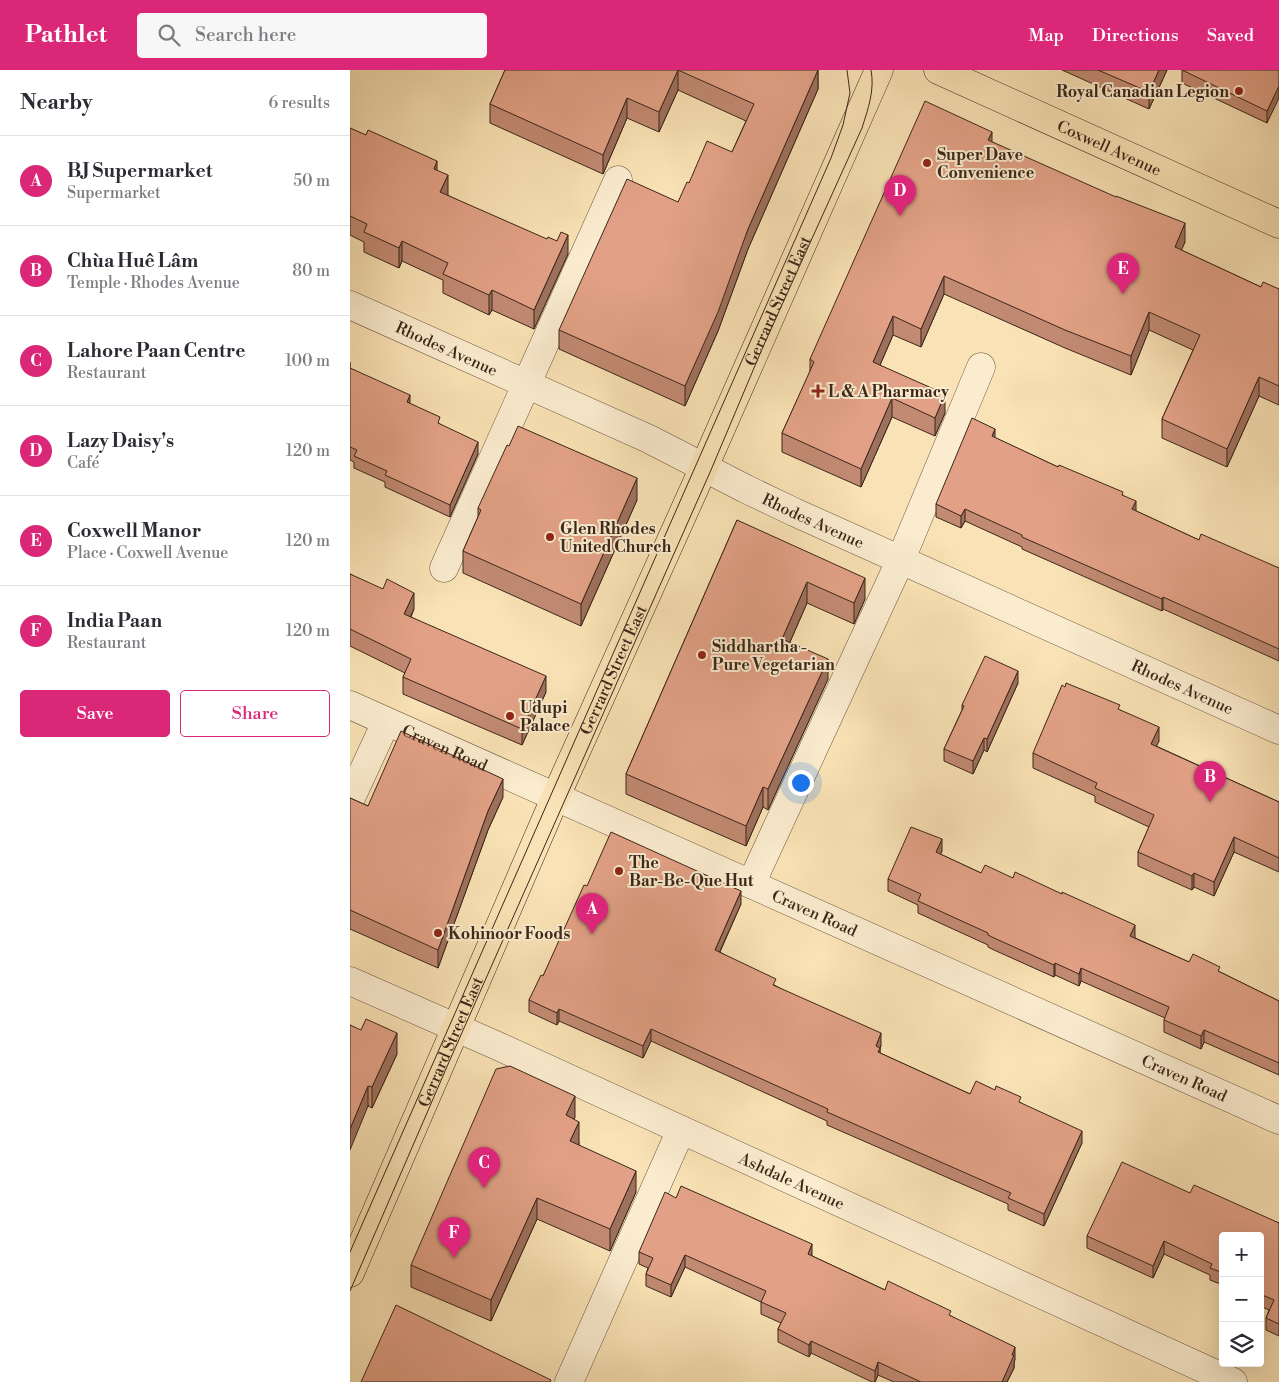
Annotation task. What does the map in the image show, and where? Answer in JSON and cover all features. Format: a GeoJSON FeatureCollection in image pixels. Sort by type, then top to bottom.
{"type":"FeatureCollection","features":[{"type":"Feature","properties":{"kind":"main road","name":"Gerrard Street East"},"geometry":{"type":"LineString","coordinates":[[350,1273],[556,796],[879,70]]}},
{"type":"Feature","properties":{"kind":"main road","name":"Coxwell Avenue"},"geometry":{"type":"LineString","coordinates":[[938,70],[1279,224]]}},
{"type":"Feature","properties":{"kind":"street"},"geometry":{"type":"LineString","coordinates":[[444,568],[618,180]]}},
{"type":"Feature","properties":{"kind":"street","name":"Rhodes Avenue"},"geometry":{"type":"LineString","coordinates":[[350,305],[649,438],[794,512],[1279,730]]}},
{"type":"Feature","properties":{"kind":"street"},"geometry":{"type":"LineString","coordinates":[[751,884],[901,559],[981,366]]}},
{"type":"Feature","properties":{"kind":"street","name":"Craven Road"},"geometry":{"type":"LineString","coordinates":[[350,705],[1279,1120]]}},
{"type":"Feature","properties":{"kind":"street"},"geometry":{"type":"LineString","coordinates":[[350,800],[386,722]]}},
{"type":"Feature","properties":{"kind":"street","name":"Ashdale Avenue"},"geometry":{"type":"LineString","coordinates":[[350,981],[418,1010],[1233,1382]]}},
{"type":"Feature","properties":{"kind":"street"},"geometry":{"type":"LineString","coordinates":[[569,1382],[681,1130]]}},
{"type":"Feature","properties":{"kind":"building"},"geometry":{"type":"Polygon","coordinates":[[[505,70],[678,70],[659,112],[627,98],[603,155],[490,104],[505,70]]]}},
{"type":"Feature","properties":{"kind":"building"},"geometry":{"type":"Polygon","coordinates":[[[678,70],[818,70],[748,229],[718,312],[685,386],[559,330],[627,179],[678,202],[687,182],[689,183],[707,141],[732,152],[754,104],[678,70]]]}},
{"type":"Feature","properties":{"kind":"building"},"geometry":{"type":"Polygon","coordinates":[[[1098,70],[1159,70],[1149,92],[1098,70]]]}},
{"type":"Feature","properties":{"kind":"building","name":"Royal Canadian Legion"},"geometry":{"type":"Polygon","coordinates":[[[1182,70],[1279,70],[1279,86],[1267,111],[1182,70]]]}},
{"type":"Feature","properties":{"kind":"building"},"geometry":{"type":"Polygon","coordinates":[[[925,101],[992,132],[988,140],[1116,197],[1185,223],[1175,247],[1261,287],[1263,282],[1279,289],[1279,386],[1259,377],[1227,449],[1162,419],[1200,335],[1149,312],[1131,356],[1065,330],[944,276],[921,329],[893,316],[873,362],[945,394],[935,418],[892,398],[861,469],[782,433],[814,362],[810,359],[925,101]]]}},
{"type":"Feature","properties":{"kind":"building"},"geometry":{"type":"Polygon","coordinates":[[[350,128],[366,135],[368,130],[437,161],[434,169],[448,175],[440,192],[547,239],[548,237],[557,241],[561,232],[568,235],[534,310],[492,290],[489,295],[443,274],[448,263],[402,241],[399,248],[364,232],[367,224],[350,216],[350,128]]]}},
{"type":"Feature","properties":{"kind":"building"},"geometry":{"type":"Polygon","coordinates":[[[350,368],[410,395],[407,402],[440,417],[438,423],[478,442],[450,505],[385,475],[387,471],[354,456],[357,450],[350,447],[350,368]]]}},
{"type":"Feature","properties":{"kind":"building"},"geometry":{"type":"Polygon","coordinates":[[[972,418],[995,429],[992,436],[1058,467],[1059,465],[1123,492],[1122,495],[1136,501],[1132,509],[1199,540],[1201,534],[1279,568],[1279,649],[1022,537],[1022,535],[965,509],[961,516],[936,504],[972,418]]]}},
{"type":"Feature","properties":{"kind":"building","name":"Glen Rhodes United Church"},"geometry":{"type":"Polygon","coordinates":[[[518,426],[637,478],[581,604],[463,551],[481,510],[478,508],[507,445],[509,446],[518,426]]]}},
{"type":"Feature","properties":{"kind":"building"},"geometry":{"type":"Polygon","coordinates":[[[737,520],[865,578],[854,603],[807,582],[782,639],[828,659],[768,789],[763,787],[746,826],[626,774],[737,520]]]}},
{"type":"Feature","properties":{"kind":"building"},"geometry":{"type":"Polygon","coordinates":[[[350,574],[383,589],[387,579],[414,593],[404,614],[546,676],[522,729],[403,677],[411,659],[350,629],[350,574]]]}},
{"type":"Feature","properties":{"kind":"building"},"geometry":{"type":"Polygon","coordinates":[[[985,656],[1018,671],[987,739],[984,738],[973,761],[944,749],[985,656]]]}},
{"type":"Feature","properties":{"kind":"building"},"geometry":{"type":"Polygon","coordinates":[[[1066,683],[1120,705],[1118,709],[1159,727],[1151,744],[1279,802],[1279,858],[1234,837],[1214,882],[1194,873],[1192,876],[1138,852],[1154,815],[1095,788],[1097,783],[1033,753],[1062,685],[1065,687],[1066,683]]]}},
{"type":"Feature","properties":{"kind":"building"},"geometry":{"type":"Polygon","coordinates":[[[401,731],[503,779],[488,811],[438,950],[350,910],[350,798],[368,806],[401,731]]]}},
{"type":"Feature","properties":{"kind":"building"},"geometry":{"type":"Polygon","coordinates":[[[911,827],[942,839],[936,852],[981,873],[985,865],[1013,878],[1015,872],[1062,894],[1062,892],[1135,925],[1130,936],[1189,962],[1193,954],[1220,967],[1218,971],[1279,1001],[1279,1063],[1204,1030],[1201,1036],[1164,1020],[1169,1007],[1081,968],[1079,974],[1055,963],[1054,965],[918,901],[921,894],[888,879],[911,827]]]}},
{"type":"Feature","properties":{"kind":"building"},"geometry":{"type":"Polygon","coordinates":[[[611,832],[741,891],[715,950],[776,979],[773,985],[881,1033],[876,1046],[880,1048],[878,1052],[970,1094],[976,1081],[995,1090],[996,1086],[1021,1097],[1019,1102],[1082,1131],[1044,1214],[1008,1198],[1011,1193],[827,1112],[828,1109],[651,1029],[643,1046],[559,1009],[557,1013],[529,1000],[541,975],[543,976],[584,885],[587,886],[611,832]]]}},
{"type":"Feature","properties":{"kind":"building"},"geometry":{"type":"Polygon","coordinates":[[[366,1019],[397,1033],[372,1087],[368,1086],[350,1129],[350,1025],[361,1030],[366,1019]]]}},
{"type":"Feature","properties":{"kind":"building"},"geometry":{"type":"Polygon","coordinates":[[[510,1066],[575,1096],[566,1115],[579,1122],[570,1141],[636,1171],[610,1229],[537,1198],[491,1300],[411,1265],[496,1069],[510,1066]]]}},
{"type":"Feature","properties":{"kind":"building"},"geometry":{"type":"Polygon","coordinates":[[[1122,1162],[1190,1193],[1194,1185],[1279,1223],[1279,1324],[1266,1318],[1274,1300],[1264,1296],[1264,1232],[1219,1232],[1219,1271],[1210,1268],[1212,1264],[1164,1241],[1153,1266],[1087,1236],[1122,1162]]]}},
{"type":"Feature","properties":{"kind":"building"},"geometry":{"type":"Polygon","coordinates":[[[681,1186],[812,1244],[808,1254],[885,1290],[888,1281],[951,1311],[949,1315],[1015,1347],[1012,1355],[1014,1355],[1002,1382],[921,1382],[878,1362],[875,1371],[811,1341],[809,1345],[778,1329],[786,1313],[761,1302],[766,1291],[685,1255],[671,1285],[646,1274],[653,1258],[639,1252],[665,1192],[676,1198],[681,1186]]]}},
{"type":"Feature","properties":{"kind":"building"},"geometry":{"type":"Polygon","coordinates":[[[396,1305],[551,1380],[550,1382],[361,1382],[396,1305]]]}},
{"type":"Feature","properties":{"kind":"tram line"},"geometry":{"type":"LineString","coordinates":[[350,1252],[831,158],[843,125],[850,93],[847,70]]}},
{"type":"Feature","properties":{"kind":"tram line"},"geometry":{"type":"LineString","coordinates":[[350,1291],[449,1062],[711,470],[762,349],[862,128],[869,107],[872,85],[871,70]]}},
{"type":"Feature","properties":{"kind":"place","name":"Royal Canadian Legion"},"geometry":{"type":"Point","coordinates":[1239,91]}},
{"type":"Feature","properties":{"kind":"place","name":"Super Dave Convenience"},"geometry":{"type":"Point","coordinates":[927,163]}},
{"type":"Feature","properties":{"kind":"place","name":"Lazy Daisy's"},"geometry":{"type":"Point","coordinates":[900,216]}},
{"type":"Feature","properties":{"kind":"place","name":"Coxwell Manor"},"geometry":{"type":"Point","coordinates":[1123,294]}},
{"type":"Feature","properties":{"kind":"place","name":"L & A Pharmacy"},"geometry":{"type":"Point","coordinates":[818,391]}},
{"type":"Feature","properties":{"kind":"place","name":"Glen Rhodes United Church"},"geometry":{"type":"Point","coordinates":[550,537]}},
{"type":"Feature","properties":{"kind":"place","name":"Siddhartha - Pure Vegetarian"},"geometry":{"type":"Point","coordinates":[702,655]}},
{"type":"Feature","properties":{"kind":"place","name":"Udupi Palace"},"geometry":{"type":"Point","coordinates":[510,716]}},
{"type":"Feature","properties":{"kind":"place","name":"Chùa Huê Lâm"},"geometry":{"type":"Point","coordinates":[1210,802]}},
{"type":"Feature","properties":{"kind":"place","name":"The Bar-Be-Que Hut"},"geometry":{"type":"Point","coordinates":[619,871]}},
{"type":"Feature","properties":{"kind":"place","name":"Kohinoor Foods"},"geometry":{"type":"Point","coordinates":[438,933]}},
{"type":"Feature","properties":{"kind":"place","name":"BJ Supermarket"},"geometry":{"type":"Point","coordinates":[592,934]}},
{"type":"Feature","properties":{"kind":"place","name":"Lahore Paan Centre"},"geometry":{"type":"Point","coordinates":[484,1188]}},
{"type":"Feature","properties":{"kind":"place","name":"India Paan"},"geometry":{"type":"Point","coordinates":[454,1258]}}]}
